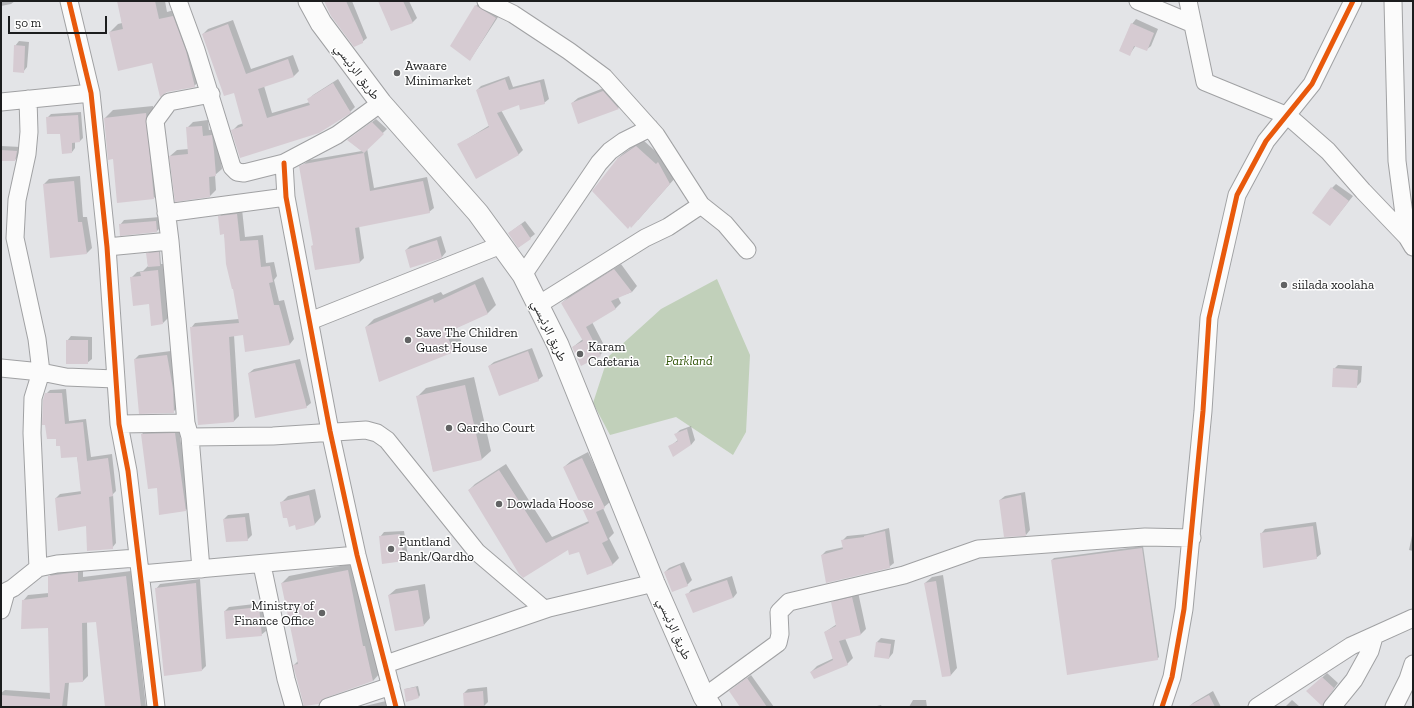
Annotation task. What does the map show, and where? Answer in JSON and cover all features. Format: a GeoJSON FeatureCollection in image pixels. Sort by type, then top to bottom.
{"type":"FeatureCollection","features":[{"type":"Feature","properties":{"kind":"main road","name":"طريق الرئيسي"},"geometry":{"type":"LineString","coordinates":[[309,1],[321,22],[381,103],[478,213],[523,275],[558,345],[654,584],[707,702]]}},
{"type":"Feature","properties":{"kind":"street"},"geometry":{"type":"LineString","coordinates":[[69,1],[91,92],[107,247],[119,424],[128,471],[156,707]]}},
{"type":"Feature","properties":{"kind":"street"},"geometry":{"type":"LineString","coordinates":[[178,1],[210,94],[232,167],[237,172],[244,173],[284,163],[337,135],[381,103]]}},
{"type":"Feature","properties":{"kind":"street"},"geometry":{"type":"LineString","coordinates":[[486,1],[513,14],[569,51],[604,77],[650,128],[700,204],[725,224],[747,250]]}},
{"type":"Feature","properties":{"kind":"street"},"geometry":{"type":"LineString","coordinates":[[1138,1],[1193,24]]}},
{"type":"Feature","properties":{"kind":"street"},"geometry":{"type":"LineString","coordinates":[[1188,1],[1205,82],[1288,116],[1328,151],[1410,242]]}},
{"type":"Feature","properties":{"kind":"street"},"geometry":{"type":"LineString","coordinates":[[1162,707],[1179,645],[1192,538],[1209,318],[1236,195],[1266,142],[1312,84],[1353,1]]}},
{"type":"Feature","properties":{"kind":"street"},"geometry":{"type":"LineString","coordinates":[[1393,1],[1397,161],[1410,242]]}},
{"type":"Feature","properties":{"kind":"street"},"geometry":{"type":"LineString","coordinates":[[1,102],[91,92]]}},
{"type":"Feature","properties":{"kind":"street"},"geometry":{"type":"LineString","coordinates":[[201,569],[170,240],[155,121],[170,102],[210,94]]}},
{"type":"Feature","properties":{"kind":"street"},"geometry":{"type":"LineString","coordinates":[[28,99],[28,146],[17,200],[15,238],[37,339],[41,372],[33,398],[32,433],[38,568]]}},
{"type":"Feature","properties":{"kind":"street"},"geometry":{"type":"LineString","coordinates":[[523,275],[599,163],[610,151],[624,141],[650,128]]}},
{"type":"Feature","properties":{"kind":"street"},"geometry":{"type":"LineString","coordinates":[[284,163],[286,197],[330,431],[357,555],[396,707]]}},
{"type":"Feature","properties":{"kind":"street"},"geometry":{"type":"LineString","coordinates":[[166,214],[286,197]]}},
{"type":"Feature","properties":{"kind":"street"},"geometry":{"type":"LineString","coordinates":[[538,305],[639,242],[668,227],[700,204]]}},
{"type":"Feature","properties":{"kind":"street"},"geometry":{"type":"LineString","coordinates":[[107,247],[170,240]]}},
{"type":"Feature","properties":{"kind":"street"},"geometry":{"type":"LineString","coordinates":[[310,321],[501,245]]}},
{"type":"Feature","properties":{"kind":"street"},"geometry":{"type":"LineString","coordinates":[[1,368],[41,372],[66,377],[115,379]]}},
{"type":"Feature","properties":{"kind":"street"},"geometry":{"type":"LineString","coordinates":[[119,424],[273,436],[330,431],[366,430],[378,433],[387,440],[477,552],[544,608],[549,608]]}},
{"type":"Feature","properties":{"kind":"street"},"geometry":{"type":"LineString","coordinates":[[707,702],[778,643],[780,634],[779,612],[789,602],[904,575],[978,549],[1145,537],[1192,538]]}},
{"type":"Feature","properties":{"kind":"street"},"geometry":{"type":"LineString","coordinates":[[1,610],[3,593],[38,568],[57,564],[201,569],[262,565],[357,555]]}},
{"type":"Feature","properties":{"kind":"street"},"geometry":{"type":"LineString","coordinates":[[262,565],[286,679],[294,707]]}},
{"type":"Feature","properties":{"kind":"street"},"geometry":{"type":"LineString","coordinates":[[386,664],[549,608],[654,584]]}},
{"type":"Feature","properties":{"kind":"street"},"geometry":{"type":"LineString","coordinates":[[1257,707],[1351,646],[1374,637],[1413,618]]}},
{"type":"Feature","properties":{"kind":"street"},"geometry":{"type":"LineString","coordinates":[[1332,707],[1354,680],[1370,651],[1374,637]]}},
{"type":"Feature","properties":{"kind":"street"},"geometry":{"type":"LineString","coordinates":[[1394,707],[1408,679],[1413,664]]}},
{"type":"Feature","properties":{"kind":"street"},"geometry":{"type":"LineString","coordinates":[[328,707],[391,686]]}},
{"type":"Feature","properties":{"kind":"green space","name":"Parkland"},"geometry":{"type":"Polygon","coordinates":[[[717,279],[750,355],[746,432],[733,455],[676,417],[610,435],[593,403],[608,357],[661,309],[717,279]]]}},
{"type":"Feature","properties":{"kind":"building"},"geometry":{"type":"Polygon","coordinates":[[[117,1],[155,1],[159,19],[173,16],[186,51],[195,87],[167,92],[160,97],[152,63],[118,71],[109,32],[123,29],[117,1]]]}},
{"type":"Feature","properties":{"kind":"building"},"geometry":{"type":"Polygon","coordinates":[[[324,1],[346,1],[363,39],[363,43],[354,47],[331,16],[324,1]]]}},
{"type":"Feature","properties":{"kind":"building"},"geometry":{"type":"Polygon","coordinates":[[[378,1],[403,1],[413,23],[391,31],[378,1]]]}},
{"type":"Feature","properties":{"kind":"building"},"geometry":{"type":"Polygon","coordinates":[[[475,5],[496,18],[470,61],[450,46],[475,5]]]}},
{"type":"Feature","properties":{"kind":"building"},"geometry":{"type":"Polygon","coordinates":[[[1131,23],[1154,33],[1147,51],[1134,46],[1130,56],[1119,51],[1131,23]]]}},
{"type":"Feature","properties":{"kind":"building"},"geometry":{"type":"Polygon","coordinates":[[[228,24],[246,74],[288,59],[294,77],[258,89],[267,118],[310,105],[307,99],[333,83],[351,113],[319,133],[240,158],[231,130],[243,126],[234,93],[224,96],[202,34],[228,24]]]}},
{"type":"Feature","properties":{"kind":"building"},"geometry":{"type":"Polygon","coordinates":[[[14,45],[25,46],[24,73],[13,72],[14,45]]]}},
{"type":"Feature","properties":{"kind":"building"},"geometry":{"type":"Polygon","coordinates":[[[505,79],[509,90],[540,82],[545,104],[520,110],[519,105],[497,113],[519,155],[476,179],[457,144],[489,127],[476,90],[505,79]]]}},
{"type":"Feature","properties":{"kind":"building"},"geometry":{"type":"Polygon","coordinates":[[[603,91],[619,109],[578,124],[571,103],[603,91]]]}},
{"type":"Feature","properties":{"kind":"building"},"geometry":{"type":"Polygon","coordinates":[[[146,113],[154,199],[117,203],[113,159],[108,160],[104,118],[146,113]]]}},
{"type":"Feature","properties":{"kind":"building"},"geometry":{"type":"Polygon","coordinates":[[[78,115],[80,142],[72,143],[72,153],[62,154],[60,134],[47,134],[46,117],[78,115]]]}},
{"type":"Feature","properties":{"kind":"building"},"geometry":{"type":"Polygon","coordinates":[[[372,122],[384,134],[364,153],[347,140],[372,122]]]}},
{"type":"Feature","properties":{"kind":"building"},"geometry":{"type":"Polygon","coordinates":[[[202,126],[203,136],[212,135],[214,151],[216,176],[209,177],[210,197],[175,202],[169,156],[188,154],[186,127],[202,126]]]}},
{"type":"Feature","properties":{"kind":"building"},"geometry":{"type":"Polygon","coordinates":[[[636,146],[656,164],[658,162],[670,184],[631,228],[630,226],[628,229],[592,191],[617,159],[636,146]]]}},
{"type":"Feature","properties":{"kind":"building"},"geometry":{"type":"Polygon","coordinates":[[[1,150],[17,151],[15,161],[1,161],[1,150]]]}},
{"type":"Feature","properties":{"kind":"building"},"geometry":{"type":"Polygon","coordinates":[[[364,153],[370,191],[423,181],[430,213],[355,228],[360,263],[315,270],[311,246],[313,245],[299,166],[364,153]]]}},
{"type":"Feature","properties":{"kind":"building"},"geometry":{"type":"Polygon","coordinates":[[[74,181],[78,222],[82,222],[87,254],[50,258],[43,184],[74,181]]]}},
{"type":"Feature","properties":{"kind":"building"},"geometry":{"type":"Polygon","coordinates":[[[1331,187],[1349,201],[1330,226],[1312,213],[1331,187]]]}},
{"type":"Feature","properties":{"kind":"building"},"geometry":{"type":"Polygon","coordinates":[[[237,214],[240,241],[258,240],[261,267],[270,266],[273,282],[269,283],[274,305],[279,305],[290,345],[245,352],[243,335],[229,337],[234,422],[198,425],[190,327],[239,323],[233,289],[226,264],[224,234],[220,235],[218,216],[237,214]]]}},
{"type":"Feature","properties":{"kind":"building"},"geometry":{"type":"Polygon","coordinates":[[[156,221],[157,232],[120,236],[119,224],[156,221]]]}},
{"type":"Feature","properties":{"kind":"building"},"geometry":{"type":"Polygon","coordinates":[[[521,224],[531,239],[518,248],[508,233],[521,224]]]}},
{"type":"Feature","properties":{"kind":"building"},"geometry":{"type":"Polygon","coordinates":[[[437,240],[442,258],[410,268],[405,250],[437,240]]]}},
{"type":"Feature","properties":{"kind":"building"},"geometry":{"type":"Polygon","coordinates":[[[159,252],[160,266],[148,267],[146,253],[159,252]]]}},
{"type":"Feature","properties":{"kind":"building"},"geometry":{"type":"Polygon","coordinates":[[[614,269],[632,292],[611,301],[616,309],[586,327],[601,356],[581,366],[572,347],[583,341],[561,303],[614,269]]]}},
{"type":"Feature","properties":{"kind":"building"},"geometry":{"type":"Polygon","coordinates":[[[158,270],[163,324],[151,326],[149,304],[133,306],[130,277],[141,276],[140,272],[158,270]]]}},
{"type":"Feature","properties":{"kind":"building","name":"Save The Children Guast House"},"geometry":{"type":"Polygon","coordinates":[[[475,284],[488,314],[446,333],[454,352],[379,382],[365,327],[433,299],[434,303],[475,284]]]}},
{"type":"Feature","properties":{"kind":"building"},"geometry":{"type":"Polygon","coordinates":[[[66,340],[88,340],[88,364],[66,364],[66,340]]]}},
{"type":"Feature","properties":{"kind":"building"},"geometry":{"type":"Polygon","coordinates":[[[528,351],[539,381],[499,396],[488,366],[528,351]]]}},
{"type":"Feature","properties":{"kind":"building"},"geometry":{"type":"Polygon","coordinates":[[[167,355],[173,389],[174,413],[139,414],[134,359],[167,355]]]}},
{"type":"Feature","properties":{"kind":"building"},"geometry":{"type":"Polygon","coordinates":[[[295,363],[307,408],[255,418],[248,373],[295,363]]]}},
{"type":"Feature","properties":{"kind":"building"},"geometry":{"type":"Polygon","coordinates":[[[1333,368],[1358,370],[1357,388],[1332,387],[1333,368]]]}},
{"type":"Feature","properties":{"kind":"building","name":"Qardho Court"},"geometry":{"type":"Polygon","coordinates":[[[465,385],[482,460],[433,472],[416,396],[465,385]]]}},
{"type":"Feature","properties":{"kind":"building"},"geometry":{"type":"Polygon","coordinates":[[[45,393],[62,393],[65,424],[83,422],[87,461],[108,458],[113,496],[109,497],[113,549],[87,551],[86,526],[58,531],[55,498],[81,494],[77,457],[61,458],[60,446],[56,446],[56,439],[47,439],[45,425],[42,425],[43,400],[45,393]]]}},
{"type":"Feature","properties":{"kind":"building"},"geometry":{"type":"Polygon","coordinates":[[[687,429],[691,445],[673,457],[668,446],[678,441],[674,434],[687,429]]]}},
{"type":"Feature","properties":{"kind":"building"},"geometry":{"type":"Polygon","coordinates":[[[175,433],[186,511],[159,515],[157,488],[148,489],[141,434],[175,433]]]}},
{"type":"Feature","properties":{"kind":"building"},"geometry":{"type":"Polygon","coordinates":[[[582,458],[605,508],[596,512],[608,540],[602,543],[613,565],[587,575],[579,552],[569,555],[568,550],[523,578],[519,574],[468,490],[499,470],[546,543],[589,523],[563,467],[582,458]]]}},
{"type":"Feature","properties":{"kind":"building"},"geometry":{"type":"Polygon","coordinates":[[[309,495],[315,525],[296,530],[295,525],[289,527],[287,518],[283,518],[280,502],[309,495]]]}},
{"type":"Feature","properties":{"kind":"building"},"geometry":{"type":"Polygon","coordinates":[[[1021,495],[1026,536],[1004,537],[999,500],[1021,495]]]}},
{"type":"Feature","properties":{"kind":"building"},"geometry":{"type":"Polygon","coordinates":[[[245,517],[248,541],[226,542],[223,519],[245,517]]]}},
{"type":"Feature","properties":{"kind":"building"},"geometry":{"type":"Polygon","coordinates":[[[1313,526],[1317,559],[1263,568],[1260,533],[1313,526]]]}},
{"type":"Feature","properties":{"kind":"building"},"geometry":{"type":"Polygon","coordinates":[[[885,531],[890,568],[826,583],[821,555],[843,549],[841,540],[864,537],[885,531]]]}},
{"type":"Feature","properties":{"kind":"building","name":"Puntland Bank/Qardho"},"geometry":{"type":"Polygon","coordinates":[[[400,534],[404,561],[382,564],[379,536],[400,534]]]}},
{"type":"Feature","properties":{"kind":"building"},"geometry":{"type":"Polygon","coordinates":[[[1142,548],[1158,660],[1067,675],[1051,560],[1142,548]]]}},
{"type":"Feature","properties":{"kind":"building"},"geometry":{"type":"Polygon","coordinates":[[[680,565],[688,586],[672,592],[664,572],[680,565]]]}},
{"type":"Feature","properties":{"kind":"building","name":"Ministry of Finance Office"},"geometry":{"type":"Polygon","coordinates":[[[348,570],[363,646],[365,646],[373,681],[325,698],[319,704],[304,706],[293,665],[298,664],[281,583],[348,570]]]}},
{"type":"Feature","properties":{"kind":"building"},"geometry":{"type":"Polygon","coordinates":[[[78,572],[78,582],[126,576],[141,707],[105,707],[96,622],[82,623],[83,682],[65,683],[62,707],[1,707],[1,695],[50,699],[48,628],[21,629],[22,600],[48,597],[48,576],[78,572]]]}},
{"type":"Feature","properties":{"kind":"building"},"geometry":{"type":"Polygon","coordinates":[[[727,580],[733,598],[693,613],[685,594],[727,580]]]}},
{"type":"Feature","properties":{"kind":"building"},"geometry":{"type":"Polygon","coordinates":[[[936,581],[951,676],[942,677],[924,583],[936,581]]]}},
{"type":"Feature","properties":{"kind":"building"},"geometry":{"type":"Polygon","coordinates":[[[196,583],[202,671],[164,676],[155,588],[196,583]]]}},
{"type":"Feature","properties":{"kind":"building","name":"Puntland Bank/Qardho"},"geometry":{"type":"Polygon","coordinates":[[[418,590],[424,626],[395,631],[388,595],[418,590]]]}},
{"type":"Feature","properties":{"kind":"building"},"geometry":{"type":"Polygon","coordinates":[[[852,597],[861,635],[839,641],[848,665],[814,679],[810,672],[833,660],[824,632],[836,626],[831,602],[852,597]]]}},
{"type":"Feature","properties":{"kind":"building"},"geometry":{"type":"Polygon","coordinates":[[[259,607],[262,636],[226,639],[224,611],[259,607]]]}},
{"type":"Feature","properties":{"kind":"building"},"geometry":{"type":"Polygon","coordinates":[[[876,642],[891,644],[889,659],[874,657],[876,642]]]}},
{"type":"Feature","properties":{"kind":"building"},"geometry":{"type":"Polygon","coordinates":[[[1322,677],[1334,688],[1322,706],[1306,691],[1322,677]]]}},
{"type":"Feature","properties":{"kind":"building"},"geometry":{"type":"Polygon","coordinates":[[[747,678],[767,707],[740,707],[729,691],[747,678]]]}},
{"type":"Feature","properties":{"kind":"building"},"geometry":{"type":"Polygon","coordinates":[[[416,687],[419,698],[406,702],[404,689],[416,687]]]}},
{"type":"Feature","properties":{"kind":"building"},"geometry":{"type":"Polygon","coordinates":[[[483,691],[484,707],[464,707],[463,693],[483,691]]]}},
{"type":"Feature","properties":{"kind":"building"},"geometry":{"type":"Polygon","coordinates":[[[1209,695],[1215,707],[1187,707],[1209,695]]]}},
{"type":"Feature","properties":{"kind":"cycle path"},"geometry":{"type":"LineString","coordinates":[[69,1],[91,93],[107,247],[119,424],[128,471],[156,707]]}},
{"type":"Feature","properties":{"kind":"cycle path"},"geometry":{"type":"LineString","coordinates":[[1162,707],[1172,677],[1184,609],[1203,411],[1209,318],[1237,195],[1266,141],[1312,84],[1353,1]]}},
{"type":"Feature","properties":{"kind":"cycle path"},"geometry":{"type":"LineString","coordinates":[[284,163],[286,197],[330,431],[357,555],[396,707]]}},
{"type":"Feature","properties":{"kind":"place","name":"Awaare Minimarket"},"geometry":{"type":"Point","coordinates":[397,73]}},
{"type":"Feature","properties":{"kind":"place","name":"siilada xoolaha"},"geometry":{"type":"Point","coordinates":[1284,285]}},
{"type":"Feature","properties":{"kind":"place","name":"Save The Children Guast House"},"geometry":{"type":"Point","coordinates":[408,340]}},
{"type":"Feature","properties":{"kind":"place","name":"Karam Cafetaria"},"geometry":{"type":"Point","coordinates":[580,354]}},
{"type":"Feature","properties":{"kind":"place","name":"Qardho Court"},"geometry":{"type":"Point","coordinates":[449,428]}},
{"type":"Feature","properties":{"kind":"place","name":"Dowlada Hoose"},"geometry":{"type":"Point","coordinates":[499,504]}},
{"type":"Feature","properties":{"kind":"place","name":"Puntland Bank/Qardho"},"geometry":{"type":"Point","coordinates":[391,549]}},
{"type":"Feature","properties":{"kind":"place","name":"Ministry of Finance Office"},"geometry":{"type":"Point","coordinates":[322,613]}}]}
